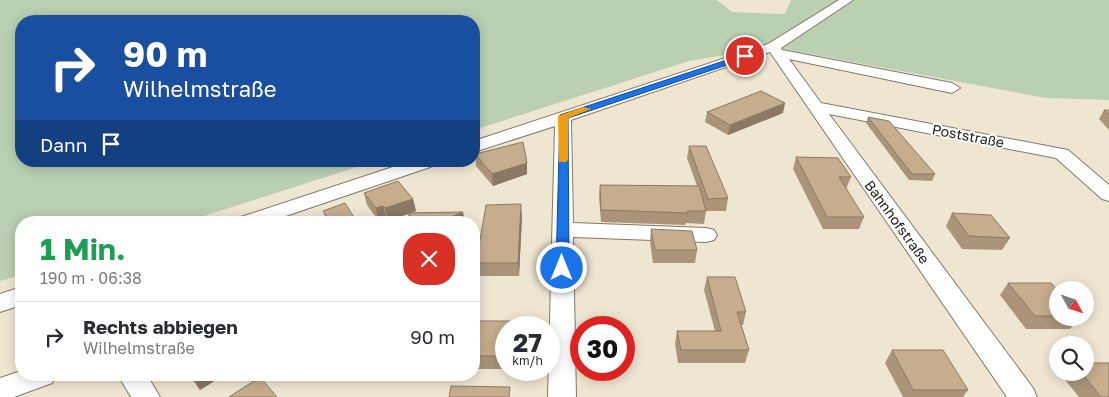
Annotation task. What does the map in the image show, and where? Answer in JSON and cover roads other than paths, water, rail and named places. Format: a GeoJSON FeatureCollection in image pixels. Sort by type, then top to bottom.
{"type":"FeatureCollection","features":[{"type":"Feature","properties":{"kind":"street"},"geometry":{"type":"LineString","coordinates":[[480,145],[563,116],[775,50],[846,0]]}},
{"type":"Feature","properties":{"kind":"street"},"geometry":{"type":"LineString","coordinates":[[775,50],[952,88]]}},
{"type":"Feature","properties":{"kind":"street","name":"Bahnhofstraße"},"geometry":{"type":"LineString","coordinates":[[775,50],[1023,397]]}},
{"type":"Feature","properties":{"kind":"street","name":"Poststraße"},"geometry":{"type":"LineString","coordinates":[[814,106],[1062,154],[1109,195]]}},
{"type":"Feature","properties":{"kind":"street"},"geometry":{"type":"LineString","coordinates":[[562,397],[563,116]]}},
{"type":"Feature","properties":{"kind":"street"},"geometry":{"type":"LineString","coordinates":[[266,216],[412,167]]}},
{"type":"Feature","properties":{"kind":"street"},"geometry":{"type":"LineString","coordinates":[[562,230],[706,235]]}},
{"type":"Feature","properties":{"kind":"street"},"geometry":{"type":"LineString","coordinates":[[0,303],[15,298]]}},
{"type":"Feature","properties":{"kind":"street"},"geometry":{"type":"LineString","coordinates":[[0,390],[25,381]]}},
{"type":"Feature","properties":{"kind":"street"},"geometry":{"type":"LineString","coordinates":[[136,381],[146,397]]}}]}
